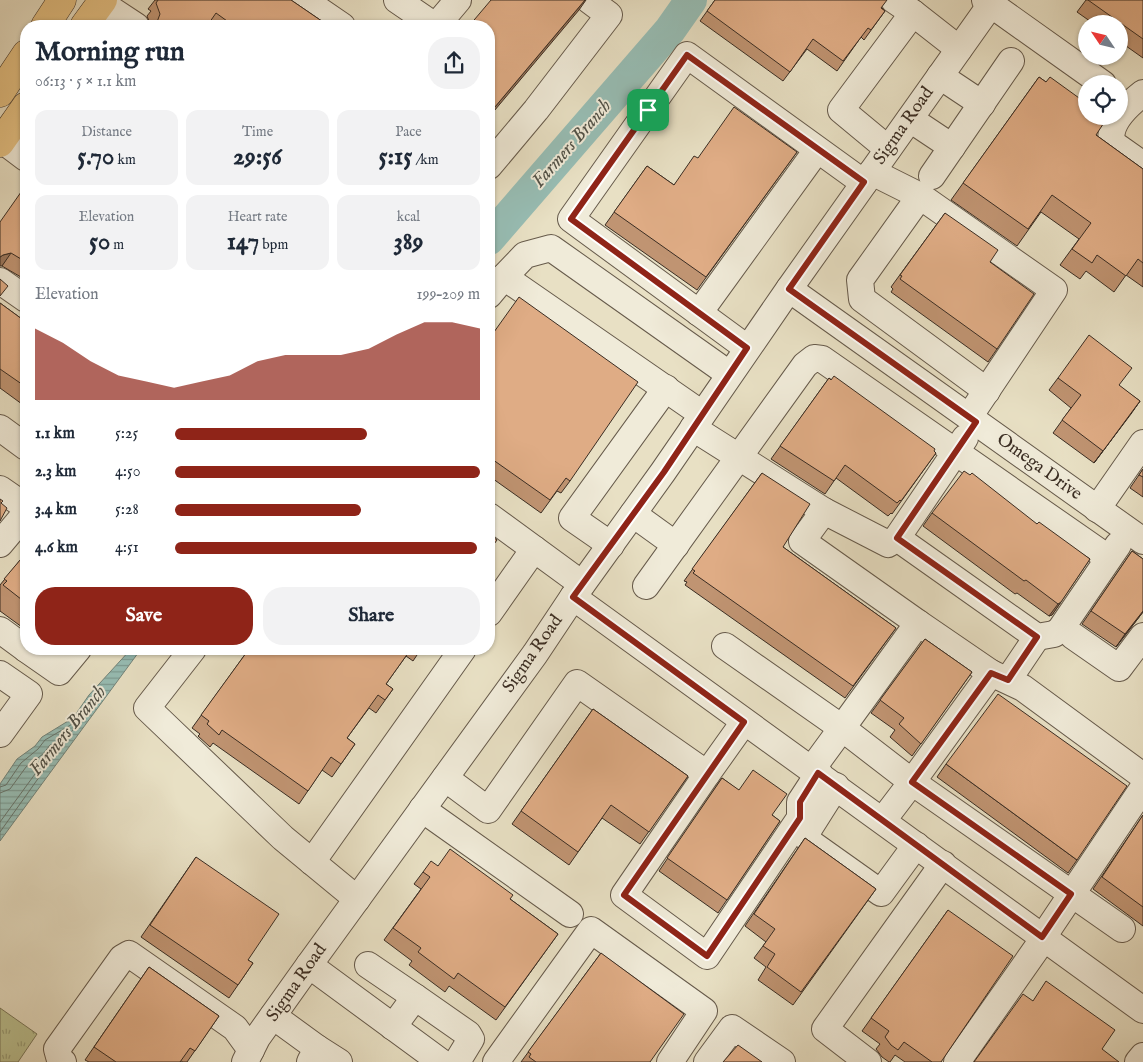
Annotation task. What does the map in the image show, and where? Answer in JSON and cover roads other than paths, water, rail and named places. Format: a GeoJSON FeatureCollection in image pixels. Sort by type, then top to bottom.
{"type":"FeatureCollection","features":[{"type":"Feature","properties":{"kind":"main road"},"geometry":{"type":"LineString","coordinates":[[88,20],[102,1]]}},
{"type":"Feature","properties":{"kind":"main road"},"geometry":{"type":"LineString","coordinates":[[0,93],[20,63]]}},
{"type":"Feature","properties":{"kind":"main road"},"geometry":{"type":"LineString","coordinates":[[1,142],[20,115]]}},
{"type":"Feature","properties":{"kind":"street"},"geometry":{"type":"LineString","coordinates":[[304,0],[333,20]]}},
{"type":"Feature","properties":{"kind":"street"},"geometry":{"type":"LineString","coordinates":[[397,0],[426,20]]}},
{"type":"Feature","properties":{"kind":"street"},"geometry":{"type":"LineString","coordinates":[[440,20],[458,0]]}},
{"type":"Feature","properties":{"kind":"street"},"geometry":{"type":"LineString","coordinates":[[495,159],[536,110],[609,15],[589,0]]}},
{"type":"Feature","properties":{"kind":"street"},"geometry":{"type":"LineString","coordinates":[[102,1],[128,20]]}},
{"type":"Feature","properties":{"kind":"street"},"geometry":{"type":"LineString","coordinates":[[990,2],[1091,75]]}},
{"type":"Feature","properties":{"kind":"street","name":"Sigma Road"},"geometry":{"type":"LineString","coordinates":[[248,1056],[273,1016],[309,965],[633,514],[747,348],[960,49],[990,2]]}},
{"type":"Feature","properties":{"kind":"street"},"geometry":{"type":"LineString","coordinates":[[888,149],[841,110],[904,7],[960,49]]}},
{"type":"Feature","properties":{"kind":"street"},"geometry":{"type":"LineString","coordinates":[[729,374],[551,248],[525,255],[496,286],[666,388],[737,457],[824,511],[888,544],[897,538],[956,452],[987,391],[1054,290],[926,186],[868,177],[817,150],[687,55],[571,219],[747,348]]}},
{"type":"Feature","properties":{"kind":"street"},"geometry":{"type":"LineString","coordinates":[[987,391],[862,299],[860,280],[1011,61]]}},
{"type":"Feature","properties":{"kind":"street"},"geometry":{"type":"LineString","coordinates":[[940,76],[982,104]]}},
{"type":"Feature","properties":{"kind":"street"},"geometry":{"type":"LineString","coordinates":[[1134,101],[1114,125],[1111,138],[1112,143],[1143,165]]}},
{"type":"Feature","properties":{"kind":"street"},"geometry":{"type":"LineString","coordinates":[[910,119],[952,147]]}},
{"type":"Feature","properties":{"kind":"street"},"geometry":{"type":"LineString","coordinates":[[1,142],[20,154]]}},
{"type":"Feature","properties":{"kind":"street"},"geometry":{"type":"LineString","coordinates":[[700,313],[817,150]]}},
{"type":"Feature","properties":{"kind":"street"},"geometry":{"type":"LineString","coordinates":[[0,281],[20,295]]}},
{"type":"Feature","properties":{"kind":"street","name":"Omega Drive"},"geometry":{"type":"LineString","coordinates":[[789,289],[1135,536]]}},
{"type":"Feature","properties":{"kind":"street"},"geometry":{"type":"LineString","coordinates":[[646,586],[737,457],[805,365],[814,358],[822,359],[1108,558]]}},
{"type":"Feature","properties":{"kind":"street"},"geometry":{"type":"LineString","coordinates":[[611,544],[572,518],[666,388]]}},
{"type":"Feature","properties":{"kind":"street"},"geometry":{"type":"LineString","coordinates":[[0,428],[20,443]]}},
{"type":"Feature","properties":{"kind":"street"},"geometry":{"type":"LineString","coordinates":[[1097,509],[1143,444]]}},
{"type":"Feature","properties":{"kind":"street"},"geometry":{"type":"LineString","coordinates":[[0,489],[20,503]]}},
{"type":"Feature","properties":{"kind":"street"},"geometry":{"type":"LineString","coordinates":[[824,511],[802,541],[918,623],[1000,677],[1023,688],[1143,776]]}},
{"type":"Feature","properties":{"kind":"street"},"geometry":{"type":"LineString","coordinates":[[633,514],[676,545]]}},
{"type":"Feature","properties":{"kind":"street"},"geometry":{"type":"LineString","coordinates":[[495,520],[534,549],[578,590],[744,722],[883,820],[1143,1010]]}},
{"type":"Feature","properties":{"kind":"street"},"geometry":{"type":"LineString","coordinates":[[0,544],[20,521]]}},
{"type":"Feature","properties":{"kind":"street"},"geometry":{"type":"LineString","coordinates":[[883,820],[912,782],[1000,677],[1037,637],[1054,634],[1060,630],[1108,558],[1135,536]]}},
{"type":"Feature","properties":{"kind":"street"},"geometry":{"type":"LineString","coordinates":[[897,538],[1037,637]]}},
{"type":"Feature","properties":{"kind":"street"},"geometry":{"type":"LineString","coordinates":[[495,604],[534,549]]}},
{"type":"Feature","properties":{"kind":"street"},"geometry":{"type":"LineString","coordinates":[[916,845],[881,892],[812,844],[805,836],[822,776],[842,728],[918,623]]}},
{"type":"Feature","properties":{"kind":"street"},"geometry":{"type":"LineString","coordinates":[[0,630],[20,645]]}},
{"type":"Feature","properties":{"kind":"street"},"geometry":{"type":"LineString","coordinates":[[1073,636],[1119,668],[1143,636]]}},
{"type":"Feature","properties":{"kind":"street"},"geometry":{"type":"LineString","coordinates":[[726,646],[842,728],[912,782],[1122,930]]}},
{"type":"Feature","properties":{"kind":"street"},"geometry":{"type":"LineString","coordinates":[[35,655],[59,672],[73,655]]}},
{"type":"Feature","properties":{"kind":"street"},"geometry":{"type":"LineString","coordinates":[[188,655],[146,708],[283,838],[357,899]]}},
{"type":"Feature","properties":{"kind":"street"},"geometry":{"type":"LineString","coordinates":[[312,862],[459,655]]}},
{"type":"Feature","properties":{"kind":"street"},"geometry":{"type":"LineString","coordinates":[[0,674],[29,694],[0,734]]}},
{"type":"Feature","properties":{"kind":"street"},"geometry":{"type":"LineString","coordinates":[[445,778],[488,810],[577,683],[707,774]]}},
{"type":"Feature","properties":{"kind":"street"},"geometry":{"type":"LineString","coordinates":[[744,722],[624,895],[707,956],[800,818],[800,802],[822,776]]}},
{"type":"Feature","properties":{"kind":"street"},"geometry":{"type":"LineString","coordinates":[[1076,897],[1143,788]]}},
{"type":"Feature","properties":{"kind":"street"},"geometry":{"type":"LineString","coordinates":[[422,809],[570,914]]}},
{"type":"Feature","properties":{"kind":"street"},"geometry":{"type":"LineString","coordinates":[[957,1062],[1043,938],[1143,812]]}},
{"type":"Feature","properties":{"kind":"street"},"geometry":{"type":"LineString","coordinates":[[868,1062],[825,1029],[943,864]]}},
{"type":"Feature","properties":{"kind":"street"},"geometry":{"type":"LineString","coordinates":[[496,1062],[591,930],[704,1012],[670,1062]]}},
{"type":"Feature","properties":{"kind":"street"},"geometry":{"type":"LineString","coordinates":[[63,1062],[60,1060],[57,1049],[122,958],[129,954],[235,1028],[248,1056]]}},
{"type":"Feature","properties":{"kind":"street"},"geometry":{"type":"LineString","coordinates":[[309,965],[441,1062]]}},
{"type":"Feature","properties":{"kind":"street"},"geometry":{"type":"LineString","coordinates":[[368,965],[468,1034],[471,1039],[470,1043],[457,1062]]}},
{"type":"Feature","properties":{"kind":"street"},"geometry":{"type":"LineString","coordinates":[[394,1027],[415,997]]}},
{"type":"Feature","properties":{"kind":"street"},"geometry":{"type":"LineString","coordinates":[[273,1016],[314,1055],[339,1062]]}},
{"type":"Feature","properties":{"kind":"street"},"geometry":{"type":"LineString","coordinates":[[707,1062],[732,1028],[782,1062]]}},
{"type":"Feature","properties":{"kind":"street"},"geometry":{"type":"LineString","coordinates":[[1138,1062],[1143,1056]]}},
{"type":"Feature","properties":{"kind":"water"},"geometry":{"type":"Polygon","coordinates":[[[126,655],[137,655],[0,841],[0,784],[17,759],[35,746],[42,737],[73,718],[89,695],[126,655]]]}},
{"type":"Feature","properties":{"kind":"waterway","name":"Farmers Branch"},"geometry":{"type":"LineString","coordinates":[[495,232],[670,30],[691,0]]}}]}
